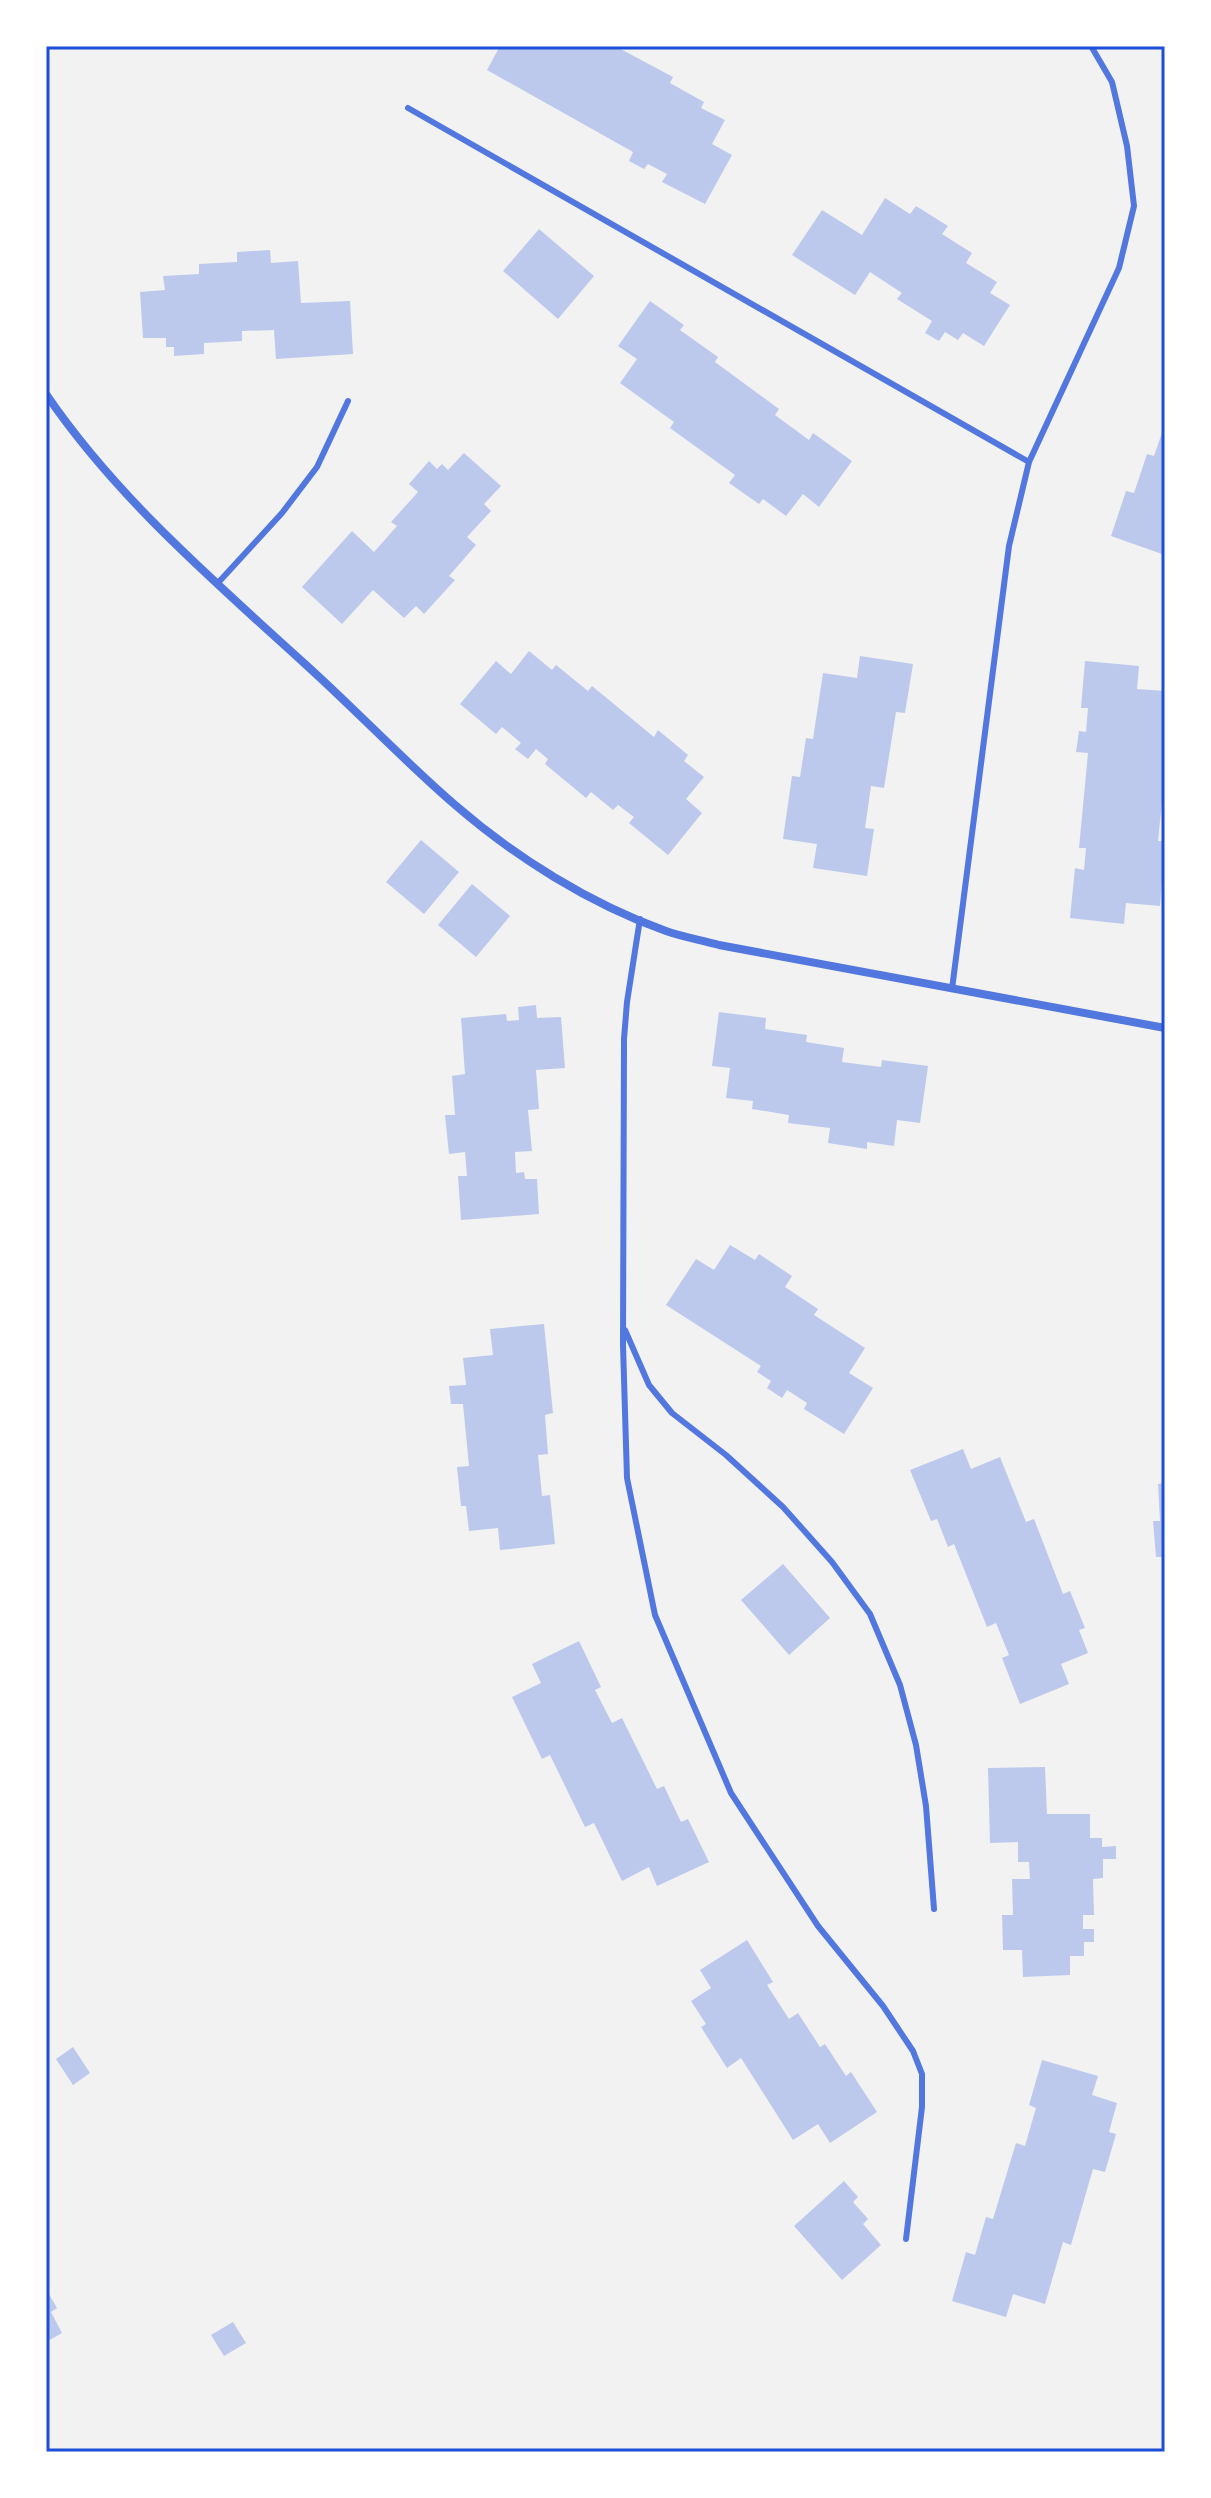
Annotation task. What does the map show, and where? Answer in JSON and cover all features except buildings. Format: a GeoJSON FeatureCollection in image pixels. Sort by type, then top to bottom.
{"type":"FeatureCollection","features":[{"type":"Feature","properties":{"kind":"street"},"geometry":{"type":"LineString","coordinates":[[46,394],[115,483],[217,584],[455,805],[522,855],[612,908],[667,931],[733,948],[1165,1028]]}},
{"type":"Feature","properties":{"kind":"lane"},"geometry":{"type":"LineString","coordinates":[[952,989],[1009,546],[1029,462],[1119,268],[1134,206],[1127,146],[1112,82],[1091,46]]}},
{"type":"Feature","properties":{"kind":"lane"},"geometry":{"type":"LineString","coordinates":[[408,108],[1029,462]]}},
{"type":"Feature","properties":{"kind":"lane"},"geometry":{"type":"LineString","coordinates":[[217,584],[282,513],[317,467],[348,401]]}},
{"type":"Feature","properties":{"kind":"lane"},"geometry":{"type":"LineString","coordinates":[[640,919],[624,1039],[623,1327],[627,1478],[655,1615],[731,1793],[818,1926],[883,2006],[913,2051],[922,2074],[922,2107],[906,2239]]}},
{"type":"Feature","properties":{"kind":"lane"},"geometry":{"type":"LineString","coordinates":[[623,1327],[649,1385],[672,1413],[726,1455],[783,1507],[832,1562],[870,1614],[900,1685],[916,1745],[926,1806],[934,1909]]}}]}
